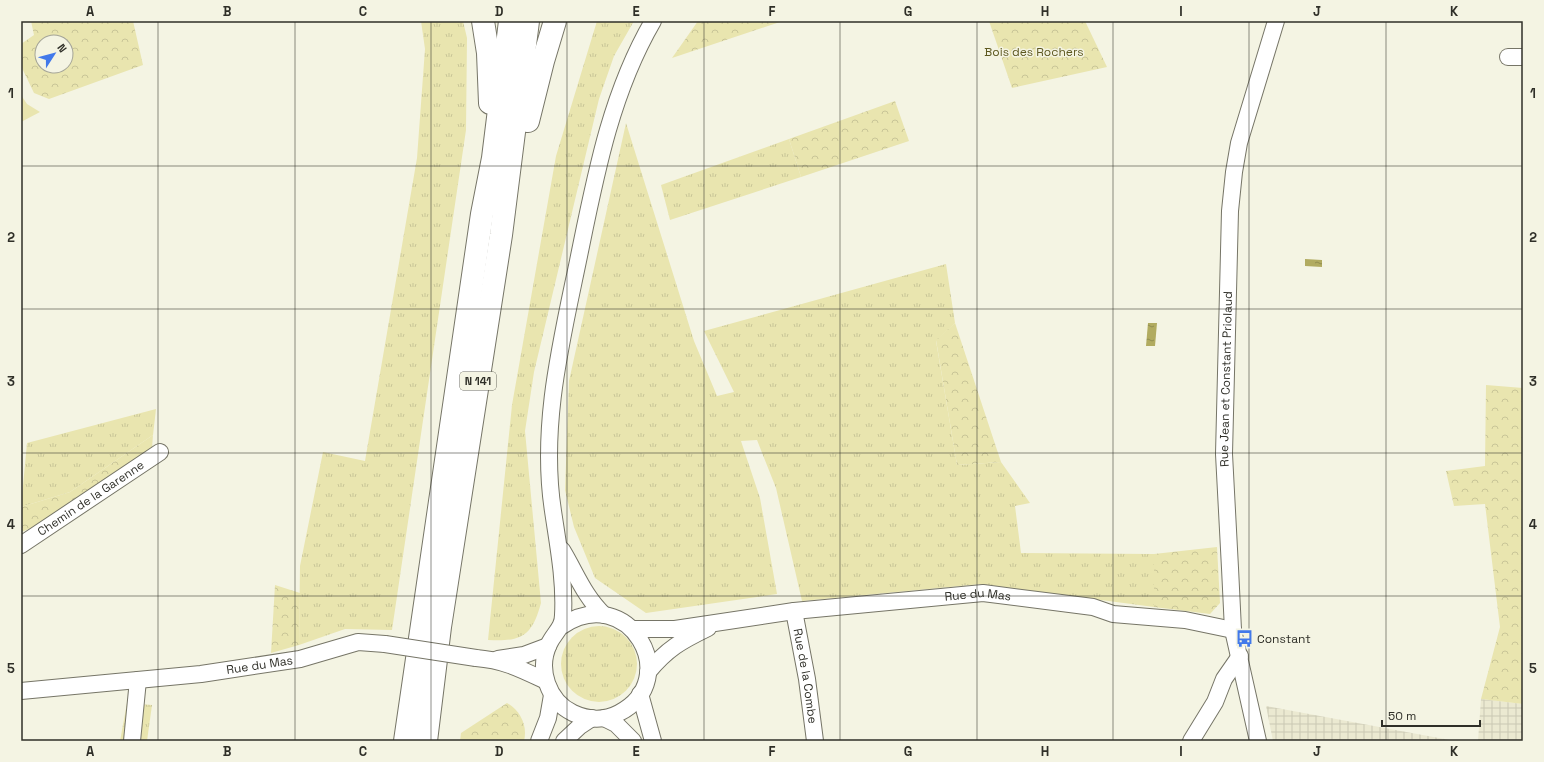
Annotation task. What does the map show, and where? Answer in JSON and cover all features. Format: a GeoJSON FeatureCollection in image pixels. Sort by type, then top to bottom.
{"type":"FeatureCollection","features":[{"type":"Feature","properties":{"kind":"highway"},"geometry":{"type":"LineString","coordinates":[[482,214],[490,94],[483,21]]}},
{"type":"Feature","properties":{"kind":"highway","name":"N 141"},"geometry":{"type":"LineString","coordinates":[[405,741],[482,214],[494,151],[510,21]]}},
{"type":"Feature","properties":{"kind":"highway","name":"N 141"},"geometry":{"type":"LineString","coordinates":[[426,741],[440,628],[509,169],[528,21]]}},
{"type":"Feature","properties":{"kind":"highway"},"geometry":{"type":"LineString","coordinates":[[509,169],[523,141],[543,61],[555,21]]}},
{"type":"Feature","properties":{"kind":"street"},"geometry":{"type":"LineString","coordinates":[[539,741],[548,718],[549,688],[544,657],[548,646],[562,626],[564,613],[558,545],[548,474],[548,444],[555,383],[573,284],[604,142],[626,74],[653,21]]}},
{"type":"Feature","properties":{"kind":"street","name":"Rue Jean et Constant Priolaud"},"geometry":{"type":"LineString","coordinates":[[1258,741],[1233,630],[1224,454],[1230,211],[1239,143],[1276,21]]}},
{"type":"Feature","properties":{"kind":"street","name":"Chemin de la Garenne"},"geometry":{"type":"LineString","coordinates":[[21,545],[160,452]]}},
{"type":"Feature","properties":{"kind":"street"},"geometry":{"type":"LineString","coordinates":[[558,545],[583,590],[593,604],[604,615]]}},
{"type":"Feature","properties":{"kind":"street","name":"Rue du Mas"},"geometry":{"type":"LineString","coordinates":[[632,629],[675,628],[794,611],[983,593],[1093,607],[1113,614],[1185,620],[1233,630]]}},
{"type":"Feature","properties":{"kind":"street","name":"Rue de la Combe"},"geometry":{"type":"LineString","coordinates":[[794,611],[807,679],[815,741]]}},
{"type":"Feature","properties":{"kind":"street"},"geometry":{"type":"LineString","coordinates":[[562,626],[582,616],[604,615],[624,622],[632,629],[645,649],[648,672],[645,684],[640,694],[625,710],[598,718],[580,726],[564,741]]}},
{"type":"Feature","properties":{"kind":"street","name":"Rue du Mas"},"geometry":{"type":"LineString","coordinates":[[648,672],[666,651],[684,639],[722,621]]}},
{"type":"Feature","properties":{"kind":"street","name":"Rue du Mas"},"geometry":{"type":"LineString","coordinates":[[21,690],[201,674],[300,659],[358,642],[385,644],[496,660],[519,668],[549,688]]}},
{"type":"Feature","properties":{"kind":"street","name":"Rue du Mas"},"geometry":{"type":"LineString","coordinates":[[496,660],[524,655],[548,646]]}},
{"type":"Feature","properties":{"kind":"street"},"geometry":{"type":"LineString","coordinates":[[1191,741],[1215,702],[1224,679],[1240,656]]}},
{"type":"Feature","properties":{"kind":"street"},"geometry":{"type":"LineString","coordinates":[[132,741],[138,680]]}},
{"type":"Feature","properties":{"kind":"street"},"geometry":{"type":"LineString","coordinates":[[549,688],[569,711],[616,724],[633,741]]}},
{"type":"Feature","properties":{"kind":"street"},"geometry":{"type":"LineString","coordinates":[[640,694],[653,741]]}},
{"type":"Feature","properties":{"kind":"shaded area"},"geometry":{"type":"Polygon","coordinates":[[[1481,699],[1523,704],[1523,741],[1478,741],[1481,699]]]}},
{"type":"Feature","properties":{"kind":"shaded area"},"geometry":{"type":"Polygon","coordinates":[[[1266,706],[1455,741],[1273,741],[1266,706]]]}},
{"type":"Feature","properties":{"kind":"green space"},"geometry":{"type":"Polygon","coordinates":[[[31,21],[133,21],[143,65],[49,99],[34,93],[21,66],[21,44],[34,35],[31,21]]]}},
{"type":"Feature","properties":{"kind":"green space"},"geometry":{"type":"Polygon","coordinates":[[[421,21],[463,21],[467,38],[466,130],[392,630],[345,629],[299,645],[300,566],[323,452],[365,461],[417,158],[425,49],[421,21]]]}},
{"type":"Feature","properties":{"kind":"green space"},"geometry":{"type":"Polygon","coordinates":[[[597,21],[634,21],[614,56],[599,99],[534,372],[525,431],[541,603],[534,623],[524,635],[509,640],[488,640],[512,405],[556,156],[597,21]]]}},
{"type":"Feature","properties":{"kind":"green space"},"geometry":{"type":"Polygon","coordinates":[[[698,21],[783,21],[672,58],[698,21]]]}},
{"type":"Feature","properties":{"kind":"green space","name":"Bois des Rochers"},"geometry":{"type":"Polygon","coordinates":[[[989,21],[1085,21],[1107,67],[1012,88],[989,21]]]}},
{"type":"Feature","properties":{"kind":"green space"},"geometry":{"type":"Polygon","coordinates":[[[21,95],[27,104],[40,112],[21,122],[21,95]]]}},
{"type":"Feature","properties":{"kind":"green space"},"geometry":{"type":"Polygon","coordinates":[[[895,101],[909,141],[801,177],[789,139],[895,101]]]}},
{"type":"Feature","properties":{"kind":"green space"},"geometry":{"type":"Polygon","coordinates":[[[626,123],[694,341],[717,396],[734,392],[704,331],[946,264],[955,323],[936,341],[957,465],[1001,462],[1030,503],[1015,506],[1021,553],[1154,554],[1154,607],[981,584],[802,601],[776,488],[757,440],[741,441],[760,498],[777,594],[646,613],[595,578],[574,527],[565,490],[569,381],[626,123]]]}},
{"type":"Feature","properties":{"kind":"green space"},"geometry":{"type":"Polygon","coordinates":[[[789,139],[801,177],[670,220],[661,185],[789,139]]]}},
{"type":"Feature","properties":{"kind":"green space"},"geometry":{"type":"Polygon","coordinates":[[[955,323],[1001,462],[957,465],[936,340],[955,323]]]}},
{"type":"Feature","properties":{"kind":"green space"},"geometry":{"type":"Polygon","coordinates":[[[1486,385],[1523,388],[1523,704],[1481,699],[1500,627],[1485,504],[1454,506],[1446,471],[1485,466],[1486,385]]]}},
{"type":"Feature","properties":{"kind":"green space"},"geometry":{"type":"Polygon","coordinates":[[[156,409],[153,435],[70,492],[21,507],[27,443],[156,409]]]}},
{"type":"Feature","properties":{"kind":"green space"},"geometry":{"type":"Polygon","coordinates":[[[153,435],[152,448],[39,525],[21,532],[21,507],[70,492],[153,435]]]}},
{"type":"Feature","properties":{"kind":"green space"},"geometry":{"type":"Polygon","coordinates":[[[1217,547],[1220,603],[1210,614],[1154,607],[1154,554],[1217,547]]]}},
{"type":"Feature","properties":{"kind":"green space"},"geometry":{"type":"Polygon","coordinates":[[[275,585],[300,593],[299,645],[271,653],[275,585]]]}},
{"type":"Feature","properties":{"kind":"green space"},"geometry":{"type":"Polygon","coordinates":[[[599,626],[613,629],[626,637],[634,650],[637,664],[634,678],[626,691],[613,699],[599,702],[585,699],[572,691],[564,678],[561,664],[564,650],[572,637],[585,629],[599,626]]]}},
{"type":"Feature","properties":{"kind":"green space"},"geometry":{"type":"Polygon","coordinates":[[[127,703],[152,705],[147,741],[120,741],[127,703]]]}},
{"type":"Feature","properties":{"kind":"green space"},"geometry":{"type":"Polygon","coordinates":[[[507,703],[516,710],[522,719],[525,730],[524,741],[460,741],[461,733],[507,703]]]}},
{"type":"Feature","properties":{"kind":"water"},"geometry":{"type":"Polygon","coordinates":[[[1305,259],[1322,260],[1322,267],[1305,266],[1305,259]]]}},
{"type":"Feature","properties":{"kind":"water"},"geometry":{"type":"Polygon","coordinates":[[[1148,323],[1157,323],[1155,346],[1146,346],[1148,323]]]}},
{"type":"Feature","properties":{"kind":"place","name":"Constant"},"geometry":{"type":"Point","coordinates":[1244,639]}}]}
